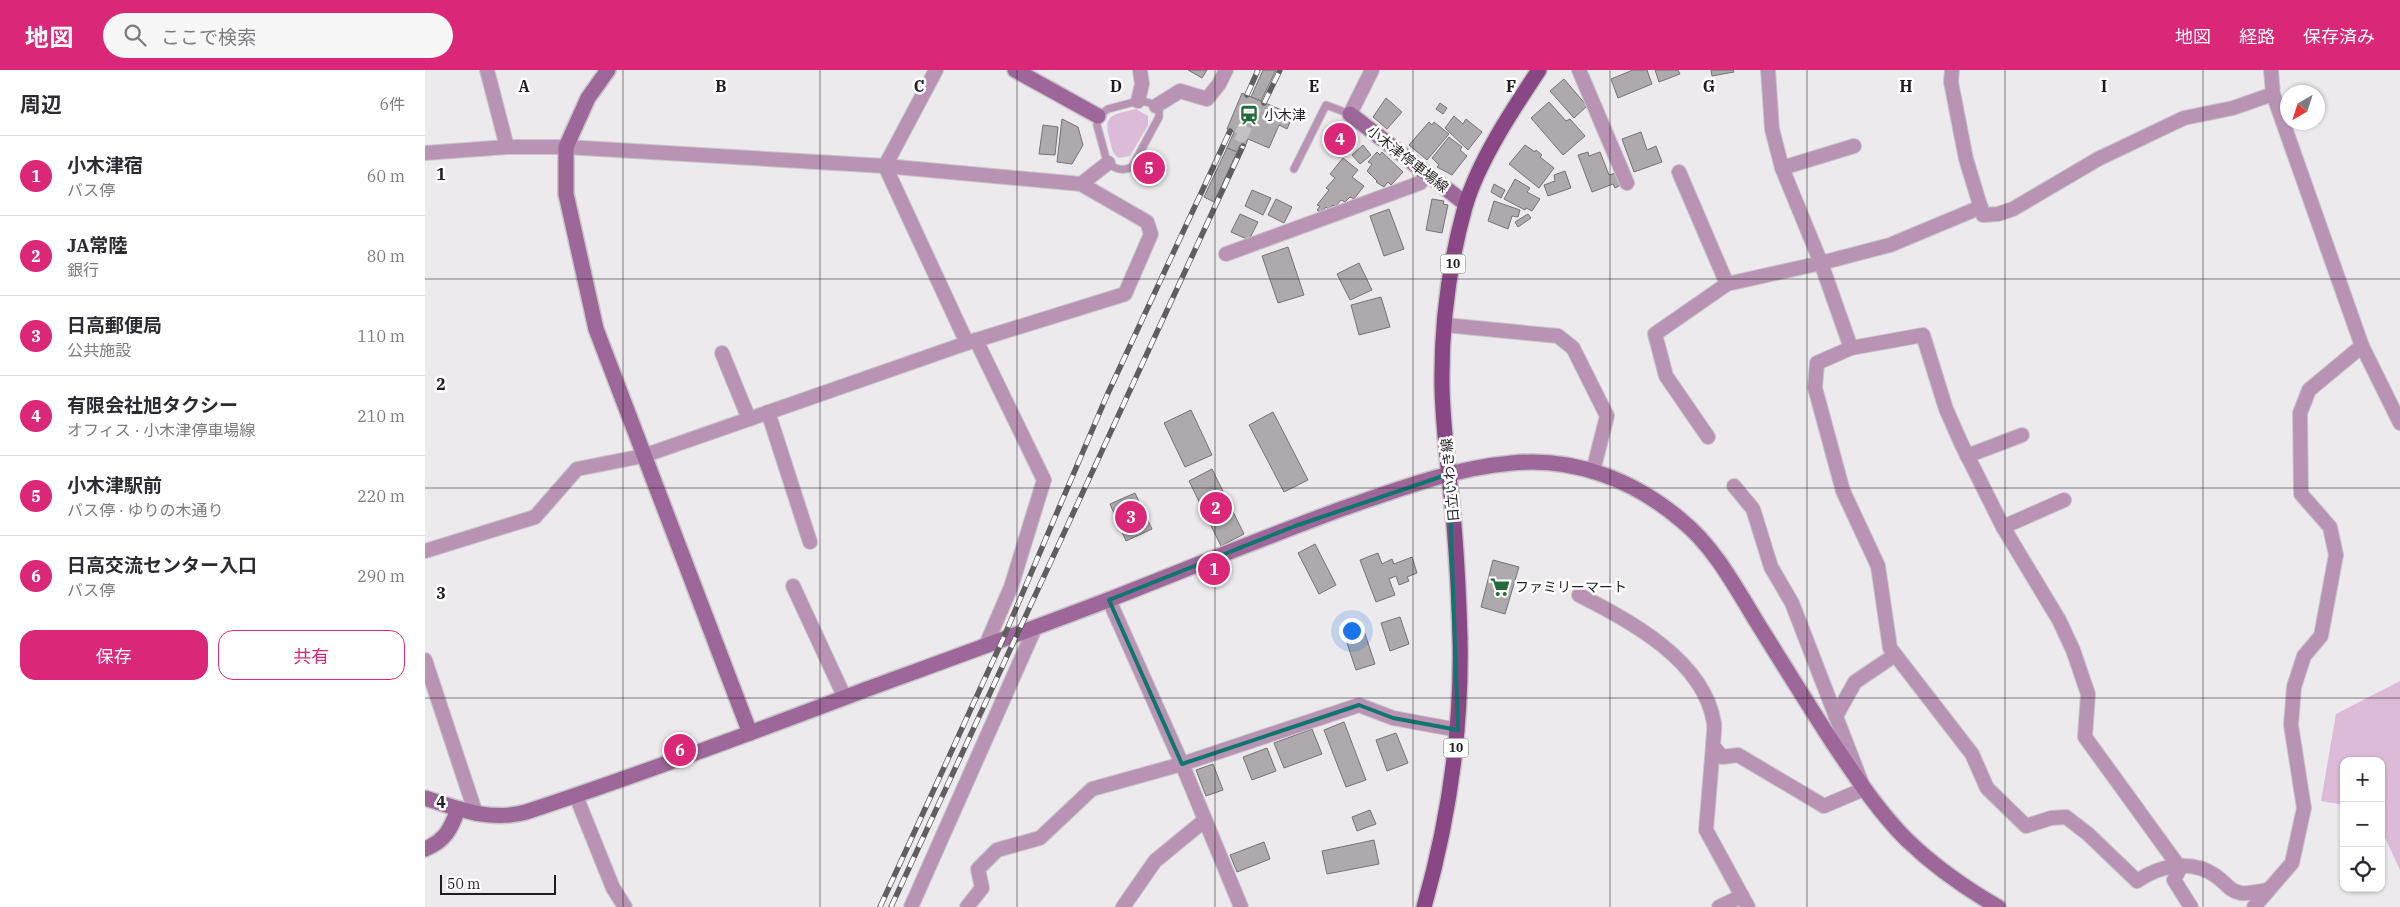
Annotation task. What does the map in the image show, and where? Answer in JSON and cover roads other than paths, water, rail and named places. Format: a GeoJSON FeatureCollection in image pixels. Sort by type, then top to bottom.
{"type":"FeatureCollection","features":[{"type":"Feature","properties":{"kind":"main road","name":"日立いわき線"},"geometry":{"type":"LineString","coordinates":[[1425,907],[1445,823],[1458,730],[1460,639],[1442,390],[1445,325],[1450,278],[1466,204],[1499,134],[1539,70]]}},
{"type":"Feature","properties":{"kind":"street"},"geometry":{"type":"LineString","coordinates":[[487,70],[507,147]]}},
{"type":"Feature","properties":{"kind":"street"},"geometry":{"type":"LineString","coordinates":[[608,70],[588,98],[566,147],[566,194],[596,329],[750,733]]}},
{"type":"Feature","properties":{"kind":"street"},"geometry":{"type":"LineString","coordinates":[[885,166],[936,70]]}},
{"type":"Feature","properties":{"kind":"street"},"geometry":{"type":"LineString","coordinates":[[1015,70],[1098,116]]}},
{"type":"Feature","properties":{"kind":"street"},"geometry":{"type":"LineString","coordinates":[[1139,101],[1142,84],[1140,70]]}},
{"type":"Feature","properties":{"kind":"street"},"geometry":{"type":"LineString","coordinates":[[1156,106],[1180,91],[1207,98],[1219,84],[1226,70]]}},
{"type":"Feature","properties":{"kind":"street"},"geometry":{"type":"LineString","coordinates":[[1350,114],[1372,70]]}},
{"type":"Feature","properties":{"kind":"street"},"geometry":{"type":"LineString","coordinates":[[1579,70],[1627,183]]}},
{"type":"Feature","properties":{"kind":"street"},"geometry":{"type":"LineString","coordinates":[[1768,70],[1772,129],[1782,168],[1821,264],[1851,348]]}},
{"type":"Feature","properties":{"kind":"street"},"geometry":{"type":"LineString","coordinates":[[1952,70],[1951,82],[1966,158],[1983,215],[1998,214],[2013,209],[2098,159],[2184,118],[2233,108],[2273,94]]}},
{"type":"Feature","properties":{"kind":"street"},"geometry":{"type":"LineString","coordinates":[[2271,70],[2273,94],[2363,346],[2400,424]]}},
{"type":"Feature","properties":{"kind":"street","name":"小木津停車場線"},"geometry":{"type":"LineString","coordinates":[[1350,114],[1466,204]]}},
{"type":"Feature","properties":{"kind":"street"},"geometry":{"type":"LineString","coordinates":[[1782,168],[1853,146]]}},
{"type":"Feature","properties":{"kind":"street"},"geometry":{"type":"LineString","coordinates":[[425,152],[507,147],[566,147],[885,166],[1081,184],[1147,222],[1151,234],[1125,294],[971,341],[643,456],[577,469],[535,517],[425,551]]}},
{"type":"Feature","properties":{"kind":"street"},"geometry":{"type":"LineString","coordinates":[[1081,184],[1108,163]]}},
{"type":"Feature","properties":{"kind":"street"},"geometry":{"type":"LineString","coordinates":[[885,166],[971,341],[1044,480],[1011,587],[987,645]]}},
{"type":"Feature","properties":{"kind":"street"},"geometry":{"type":"LineString","coordinates":[[1679,172],[1727,284]]}},
{"type":"Feature","properties":{"kind":"street"},"geometry":{"type":"LineString","coordinates":[[1226,254],[1420,183],[1427,174]]}},
{"type":"Feature","properties":{"kind":"street"},"geometry":{"type":"LineString","coordinates":[[1708,437],[1666,376],[1655,334],[1727,284],[1821,264],[1890,245],[1981,207]]}},
{"type":"Feature","properties":{"kind":"street"},"geometry":{"type":"LineString","coordinates":[[1445,325],[1558,336],[1573,348],[1607,416],[1593,471]]}},
{"type":"Feature","properties":{"kind":"street"},"geometry":{"type":"LineString","coordinates":[[2191,907],[2174,880],[2180,868],[2178,866],[2085,737],[2088,694],[2073,650],[2059,620],[2003,527],[1967,456],[1946,409],[1923,334],[1851,348],[1817,363],[1815,388],[1843,491],[1878,566],[1890,648],[1972,754],[1987,788],[2026,826],[2051,818],[2066,817],[2088,834],[2137,881],[2151,872],[2178,866],[2184,865],[2205,869],[2218,877],[2228,888],[2243,893],[2268,890]]}},
{"type":"Feature","properties":{"kind":"street"},"geometry":{"type":"LineString","coordinates":[[2254,907],[2292,863],[2304,808],[2291,725],[2294,687],[2304,656],[2321,636],[2336,555],[2330,527],[2301,494],[2300,413],[2309,390],[2363,346]]}},
{"type":"Feature","properties":{"kind":"street"},"geometry":{"type":"LineString","coordinates":[[722,353],[749,418]]}},
{"type":"Feature","properties":{"kind":"street"},"geometry":{"type":"LineString","coordinates":[[768,412],[810,542]]}},
{"type":"Feature","properties":{"kind":"street"},"geometry":{"type":"LineString","coordinates":[[1967,456],[2022,435]]}},
{"type":"Feature","properties":{"kind":"street"},"geometry":{"type":"LineString","coordinates":[[425,798],[475,814],[494,817],[513,816],[576,796],[1035,628],[1295,526],[1401,488],[1449,474],[1516,462],[1557,464],[1593,471],[1638,489],[1683,521],[1703,541],[1864,789],[1901,833],[1935,866],[1967,889],[1998,907]]}},
{"type":"Feature","properties":{"kind":"street"},"geometry":{"type":"LineString","coordinates":[[1734,486],[1753,509],[1771,567],[1792,602],[1864,789]]}},
{"type":"Feature","properties":{"kind":"street"},"geometry":{"type":"LineString","coordinates":[[2003,527],[2064,500]]}},
{"type":"Feature","properties":{"kind":"street"},"geometry":{"type":"LineString","coordinates":[[793,586],[845,698]]}},
{"type":"Feature","properties":{"kind":"street"},"geometry":{"type":"LineString","coordinates":[[1579,595],[1643,632],[1683,665],[1701,685],[1709,701],[1715,725],[1706,830],[1745,902],[1719,907]]}},
{"type":"Feature","properties":{"kind":"street"},"geometry":{"type":"LineString","coordinates":[[1109,600],[1182,764],[1241,907]]}},
{"type":"Feature","properties":{"kind":"street"},"geometry":{"type":"LineString","coordinates":[[911,907],[1035,628]]}},
{"type":"Feature","properties":{"kind":"street"},"geometry":{"type":"LineString","coordinates":[[1836,716],[1855,682],[1895,655]]}},
{"type":"Feature","properties":{"kind":"street"},"geometry":{"type":"LineString","coordinates":[[425,660],[475,814]]}},
{"type":"Feature","properties":{"kind":"street"},"geometry":{"type":"LineString","coordinates":[[967,907],[982,888],[977,869],[997,850],[1040,838],[1092,788],[1182,764],[1359,705],[1393,718],[1458,730]]}},
{"type":"Feature","properties":{"kind":"street"},"geometry":{"type":"LineString","coordinates":[[1713,746],[1723,757],[1738,755],[1824,806],[1864,789]]}},
{"type":"Feature","properties":{"kind":"street"},"geometry":{"type":"LineString","coordinates":[[576,796],[613,888],[625,907]]}},
{"type":"Feature","properties":{"kind":"street"},"geometry":{"type":"LineString","coordinates":[[425,849],[437,844],[446,836],[458,809]]}},
{"type":"Feature","properties":{"kind":"street"},"geometry":{"type":"LineString","coordinates":[[1123,907],[1155,861],[1205,820]]}},
{"type":"Feature","properties":{"kind":"lane"},"geometry":{"type":"LineString","coordinates":[[1139,101],[1145,101],[1156,106],[1159,110],[1159,117],[1137,162],[1132,167],[1123,170],[1108,163],[1097,125],[1098,116],[1108,109],[1139,101]]}},
{"type":"Feature","properties":{"kind":"lane"},"geometry":{"type":"LineString","coordinates":[[1294,169],[1327,105],[1350,114]]}},
{"type":"Feature","properties":{"kind":"tunnel"},"geometry":{"type":"LineString","coordinates":[[1238,133],[1241,135],[1255,107]]}},
{"type":"Feature","properties":{"kind":"railway"},"geometry":{"type":"LineString","coordinates":[[1247,95],[1258,70]]}},
{"type":"Feature","properties":{"kind":"railway"},"geometry":{"type":"LineString","coordinates":[[1264,103],[1280,70]]}},
{"type":"Feature","properties":{"kind":"railway"},"geometry":{"type":"LineString","coordinates":[[880,907],[1003,639],[1108,393],[1230,131]]}},
{"type":"Feature","properties":{"kind":"railway"},"geometry":{"type":"LineString","coordinates":[[891,907],[1243,146]]}},
{"type":"Feature","properties":{"kind":"place","name":"小木津"},"geometry":{"type":"Point","coordinates":[1249,115]}},
{"type":"Feature","properties":{"kind":"place","name":"有限会社旭タクシー"},"geometry":{"type":"Point","coordinates":[1340,139]}},
{"type":"Feature","properties":{"kind":"place","name":"小木津駅前"},"geometry":{"type":"Point","coordinates":[1149,168]}},
{"type":"Feature","properties":{"kind":"place","name":"JA常陸"},"geometry":{"type":"Point","coordinates":[1216,508]}},
{"type":"Feature","properties":{"kind":"place","name":"日高郵便局"},"geometry":{"type":"Point","coordinates":[1131,517]}},
{"type":"Feature","properties":{"kind":"place","name":"小木津宿"},"geometry":{"type":"Point","coordinates":[1214,569]}},
{"type":"Feature","properties":{"kind":"place","name":"ファミリーマート"},"geometry":{"type":"Point","coordinates":[1500,587]}},
{"type":"Feature","properties":{"kind":"place","name":"日高交流センター入口"},"geometry":{"type":"Point","coordinates":[680,750]}}]}
